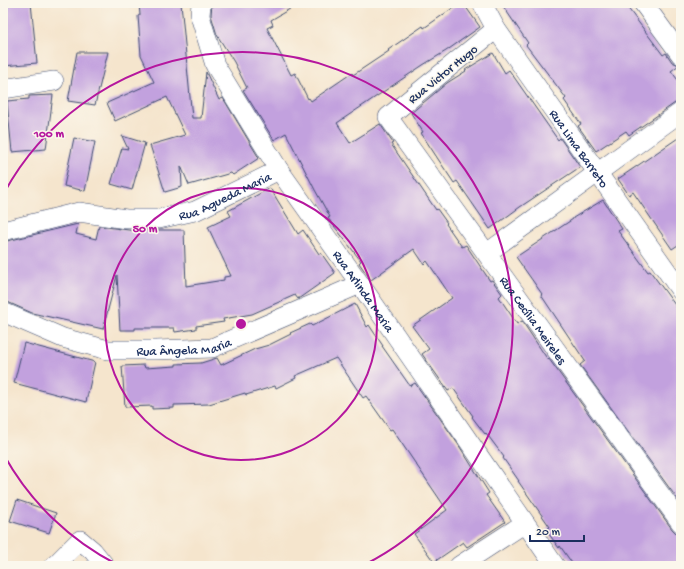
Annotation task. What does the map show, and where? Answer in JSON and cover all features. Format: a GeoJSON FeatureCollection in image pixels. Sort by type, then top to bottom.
{"type":"FeatureCollection","features":[{"type":"Feature","properties":{"kind":"street","name":"Rua Arlinda Maria"},"geometry":{"type":"LineString","coordinates":[[201,3],[200,16],[215,65],[279,170],[360,284],[555,566]]}},
{"type":"Feature","properties":{"kind":"street","name":"Rua Lima Barreto"},"geometry":{"type":"LineString","coordinates":[[482,3],[496,29],[681,291]]}},
{"type":"Feature","properties":{"kind":"street"},"geometry":{"type":"LineString","coordinates":[[643,3],[681,56]]}},
{"type":"Feature","properties":{"kind":"street","name":"Rua Victor Hugo"},"geometry":{"type":"LineString","coordinates":[[388,117],[496,29]]}},
{"type":"Feature","properties":{"kind":"street"},"geometry":{"type":"LineString","coordinates":[[3,89],[54,81]]}},
{"type":"Feature","properties":{"kind":"street"},"geometry":{"type":"LineString","coordinates":[[487,253],[681,112]]}},
{"type":"Feature","properties":{"kind":"street","name":"Rua Cecília Meireles"},"geometry":{"type":"LineString","coordinates":[[388,117],[681,523]]}},
{"type":"Feature","properties":{"kind":"street","name":"Rua Agueda Maria"},"geometry":{"type":"LineString","coordinates":[[3,231],[79,212],[126,218],[159,219],[196,211],[279,170]]}},
{"type":"Feature","properties":{"kind":"street","name":"Rua Ângela Maria"},"geometry":{"type":"LineString","coordinates":[[3,312],[63,338],[108,350],[212,348],[360,284]]}},
{"type":"Feature","properties":{"kind":"street"},"geometry":{"type":"LineString","coordinates":[[459,566],[525,523]]}},
{"type":"Feature","properties":{"kind":"street"},"geometry":{"type":"LineString","coordinates":[[53,566],[80,540],[93,551],[106,566]]}},
{"type":"Feature","properties":{"kind":"building"},"geometry":{"type":"Polygon","coordinates":[[[3,3],[31,3],[37,63],[3,66],[3,3]]]}},
{"type":"Feature","properties":{"kind":"building"},"geometry":{"type":"Polygon","coordinates":[[[139,3],[181,3],[192,118],[201,118],[206,72],[219,100],[223,98],[259,158],[233,175],[231,173],[189,185],[181,166],[182,187],[165,192],[150,145],[185,135],[167,97],[115,121],[107,103],[154,82],[141,55],[138,16],[140,15],[139,3]]]}},
{"type":"Feature","properties":{"kind":"building"},"geometry":{"type":"Polygon","coordinates":[[[212,3],[300,3],[271,20],[273,25],[267,28],[291,75],[295,73],[308,99],[309,98],[311,101],[352,73],[353,75],[389,51],[388,50],[423,26],[424,28],[460,3],[463,3],[480,27],[337,123],[350,143],[380,124],[393,143],[391,144],[436,210],[437,209],[447,223],[446,224],[462,247],[466,245],[490,281],[492,280],[502,294],[499,297],[517,324],[522,321],[548,360],[549,359],[672,529],[676,533],[681,534],[681,566],[574,566],[560,546],[559,548],[546,530],[550,527],[518,481],[503,458],[504,457],[472,417],[473,416],[453,388],[448,391],[422,354],[429,349],[412,326],[452,298],[427,261],[424,264],[414,249],[371,280],[359,263],[361,261],[328,218],[330,217],[286,133],[274,140],[243,90],[247,88],[234,62],[217,35],[211,15],[212,3]]]}},
{"type":"Feature","properties":{"kind":"building"},"geometry":{"type":"Polygon","coordinates":[[[501,3],[624,3],[663,55],[666,53],[672,62],[679,65],[671,71],[681,84],[681,101],[675,103],[629,135],[626,131],[596,151],[578,126],[581,124],[564,100],[566,98],[526,45],[528,43],[501,3]]]}},
{"type":"Feature","properties":{"kind":"building"},"geometry":{"type":"Polygon","coordinates":[[[77,52],[108,52],[95,105],[68,101],[77,52]]]}},
{"type":"Feature","properties":{"kind":"building"},"geometry":{"type":"Polygon","coordinates":[[[493,53],[505,73],[509,70],[558,140],[560,138],[580,167],[490,229],[457,181],[454,183],[421,133],[423,132],[411,113],[447,83],[493,53]]]}},
{"type":"Feature","properties":{"kind":"building"},"geometry":{"type":"Polygon","coordinates":[[[53,95],[46,149],[12,152],[7,101],[29,99],[29,96],[53,95]]]}},
{"type":"Feature","properties":{"kind":"building"},"geometry":{"type":"Polygon","coordinates":[[[122,136],[145,143],[132,190],[111,184],[122,148],[128,149],[122,136]]]}},
{"type":"Feature","properties":{"kind":"building"},"geometry":{"type":"Polygon","coordinates":[[[681,136],[681,243],[672,249],[633,192],[629,195],[618,179],[681,136]]]}},
{"type":"Feature","properties":{"kind":"building"},"geometry":{"type":"Polygon","coordinates":[[[74,138],[95,142],[85,191],[64,186],[74,138]]]}},
{"type":"Feature","properties":{"kind":"building"},"geometry":{"type":"Polygon","coordinates":[[[270,188],[298,234],[303,230],[319,254],[321,253],[335,273],[298,299],[295,295],[252,314],[223,319],[224,322],[196,326],[196,329],[175,332],[174,328],[135,328],[135,330],[120,330],[117,275],[103,329],[32,313],[3,300],[3,242],[78,224],[76,234],[96,239],[99,226],[136,231],[184,230],[186,286],[224,280],[224,277],[231,276],[208,227],[231,216],[228,211],[270,188]]]}},
{"type":"Feature","properties":{"kind":"building"},"geometry":{"type":"Polygon","coordinates":[[[603,200],[622,229],[618,231],[681,313],[681,504],[580,365],[585,361],[541,295],[542,294],[516,257],[573,218],[603,200]]]}},
{"type":"Feature","properties":{"kind":"building"},"geometry":{"type":"Polygon","coordinates":[[[355,304],[367,327],[369,325],[410,386],[415,383],[458,444],[489,493],[486,495],[505,522],[467,547],[463,542],[434,562],[414,534],[447,510],[392,429],[390,430],[366,396],[363,398],[336,358],[295,376],[296,378],[276,388],[275,386],[246,395],[245,393],[209,404],[174,405],[174,408],[152,409],[152,406],[125,407],[122,366],[144,365],[145,368],[176,366],[176,364],[201,363],[217,358],[221,365],[255,349],[269,345],[310,324],[312,326],[355,304]]]}},
{"type":"Feature","properties":{"kind":"building"},"geometry":{"type":"Polygon","coordinates":[[[24,343],[95,362],[86,402],[14,383],[24,343]]]}},
{"type":"Feature","properties":{"kind":"building"},"geometry":{"type":"Polygon","coordinates":[[[17,500],[56,513],[49,533],[10,521],[17,500]]]}}]}
